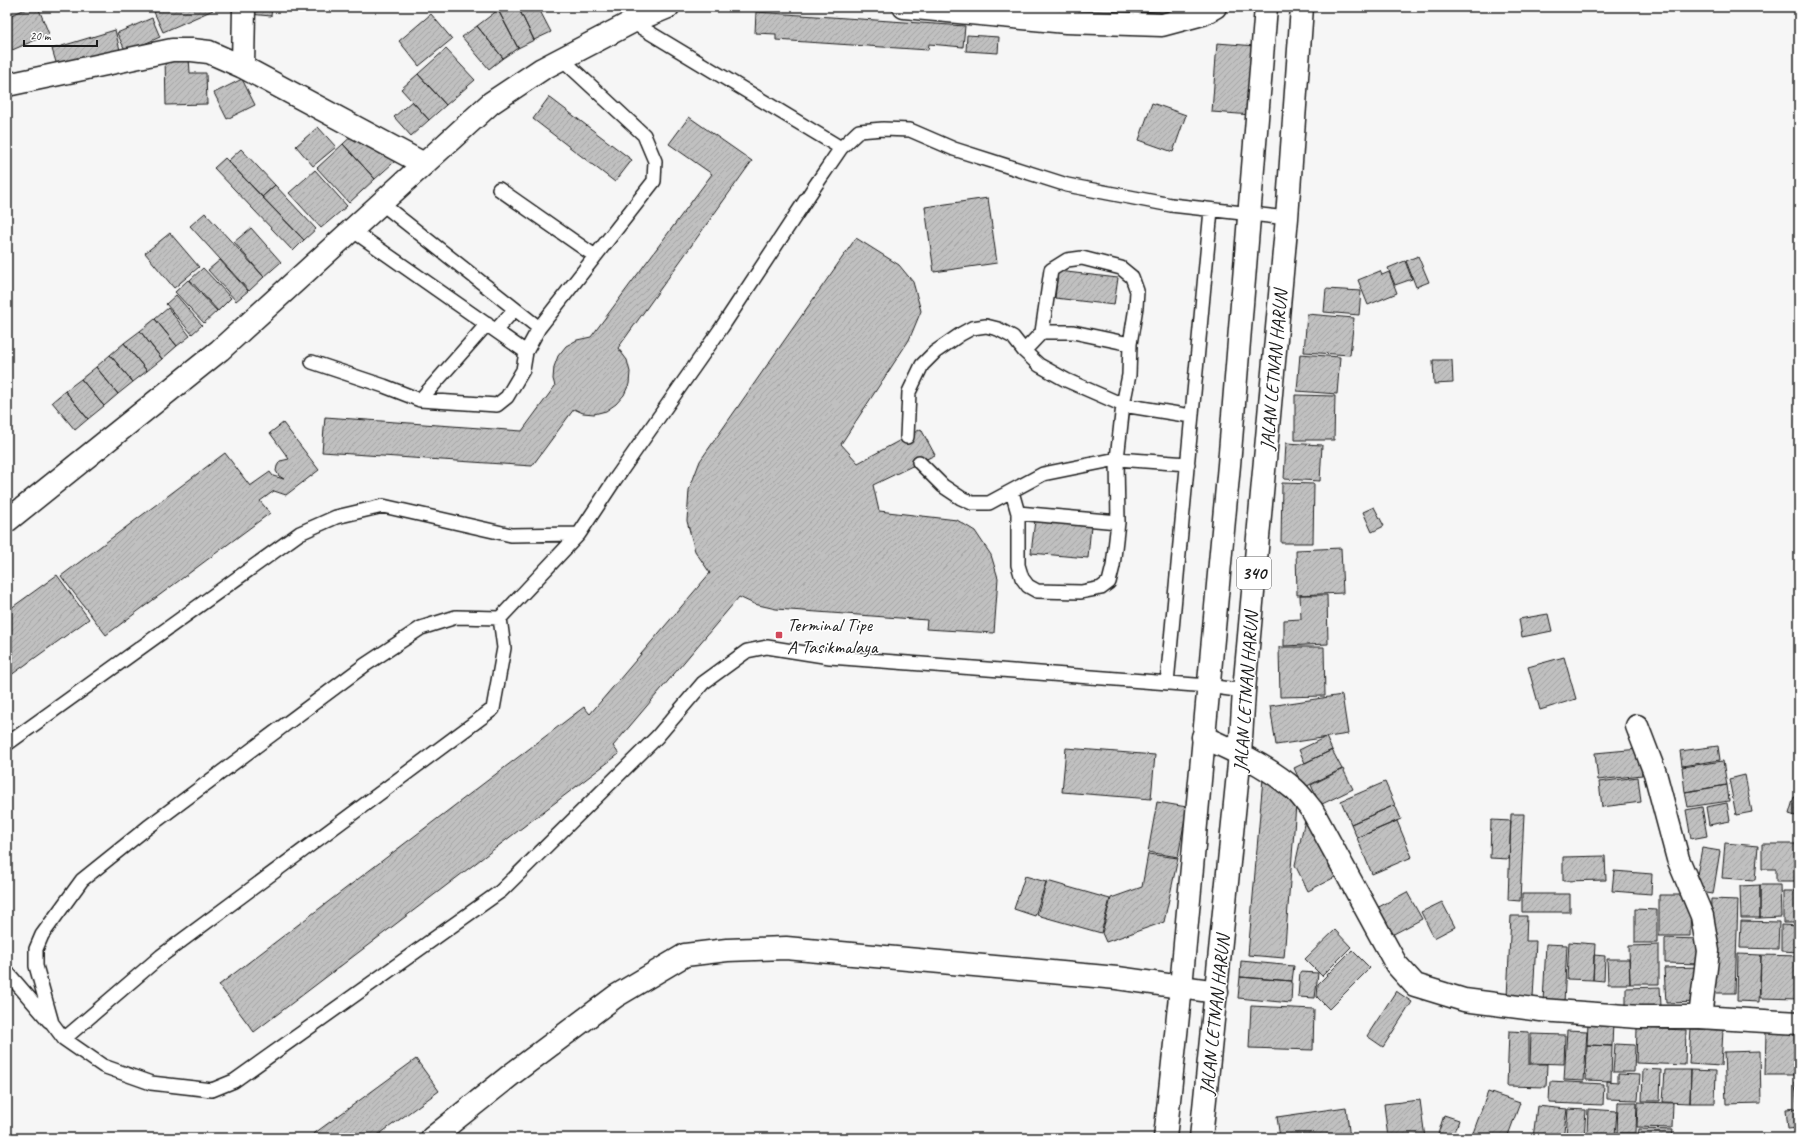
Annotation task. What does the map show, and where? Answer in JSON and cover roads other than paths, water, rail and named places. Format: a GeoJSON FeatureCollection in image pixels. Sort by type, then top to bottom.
{"type":"FeatureCollection","features":[{"type":"Feature","properties":{"kind":"street"},"geometry":{"type":"LineString","coordinates":[[243,67],[244,7]]}},
{"type":"Feature","properties":{"kind":"street"},"geometry":{"type":"LineString","coordinates":[[904,7],[1066,14],[1162,25],[1203,14],[1215,7]]}},
{"type":"Feature","properties":{"kind":"street","name":"JALAN LETNAN HARUN"},"geometry":{"type":"LineString","coordinates":[[1165,1138],[1181,987],[1251,214],[1266,7]]}},
{"type":"Feature","properties":{"kind":"street","name":"JALAN LETNAN HARUN"},"geometry":{"type":"LineString","coordinates":[[1201,1138],[1240,754],[1244,691],[1287,218],[1302,7]]}},
{"type":"Feature","properties":{"kind":"street"},"geometry":{"type":"LineString","coordinates":[[7,521],[220,350],[491,102],[542,69],[632,22],[662,9]]}},
{"type":"Feature","properties":{"kind":"street"},"geometry":{"type":"LineString","coordinates":[[7,85],[172,50],[209,52],[243,67],[424,164]]}},
{"type":"Feature","properties":{"kind":"street"},"geometry":{"type":"LineString","coordinates":[[1636,726],[1655,773],[1678,859],[1702,916],[1708,951],[1700,1017]]}},
{"type":"Feature","properties":{"kind":"street"},"geometry":{"type":"LineString","coordinates":[[1203,737],[1262,766],[1295,790],[1312,810],[1396,964],[1415,985],[1464,1000],[1541,1010],[1638,1017],[1700,1017],[1799,1023]]}},
{"type":"Feature","properties":{"kind":"street"},"geometry":{"type":"LineString","coordinates":[[432,1138],[512,1074],[616,996],[684,956],[727,950],[786,948],[1117,978],[1217,992]]}},
{"type":"Feature","properties":{"kind":"lane"},"geometry":{"type":"LineString","coordinates":[[632,22],[841,148]]}},
{"type":"Feature","properties":{"kind":"lane"},"geometry":{"type":"LineString","coordinates":[[312,362],[384,386],[420,400],[497,405],[507,396],[523,370],[526,352],[539,328],[654,181],[654,161],[644,135],[562,59]]}},
{"type":"Feature","properties":{"kind":"lane"},"geometry":{"type":"LineString","coordinates":[[52,1023],[36,966],[36,949],[42,935],[82,880],[154,823],[358,670],[421,628],[456,617],[500,618],[569,547],[579,534],[614,481],[722,327],[841,148],[859,131],[883,129],[910,130],[954,148],[1067,185],[1171,205],[1287,218]]}},
{"type":"Feature","properties":{"kind":"lane"},"geometry":{"type":"LineString","coordinates":[[499,188],[595,256]]}},
{"type":"Feature","properties":{"kind":"lane"},"geometry":{"type":"LineString","coordinates":[[381,203],[514,310],[539,328]]}},
{"type":"Feature","properties":{"kind":"lane"},"geometry":{"type":"LineString","coordinates":[[1167,683],[1188,464],[1190,416],[1211,210]]}},
{"type":"Feature","properties":{"kind":"lane"},"geometry":{"type":"LineString","coordinates":[[352,230],[526,352]]}},
{"type":"Feature","properties":{"kind":"lane"},"geometry":{"type":"LineString","coordinates":[[1012,492],[1018,513],[1018,565],[1022,578],[1028,586],[1037,591],[1081,592],[1101,588],[1108,582],[1113,566],[1118,522],[1116,459],[1123,405],[1129,375],[1130,344],[1136,307],[1137,291],[1132,277],[1121,268],[1082,258],[1067,260],[1051,270],[1042,332],[1024,351]]}},
{"type":"Feature","properties":{"kind":"lane"},"geometry":{"type":"LineString","coordinates":[[420,400],[492,327],[514,310]]}},
{"type":"Feature","properties":{"kind":"lane"},"geometry":{"type":"LineString","coordinates":[[907,437],[909,392],[922,365],[935,352],[972,328],[986,326],[998,329],[1013,337],[1024,351],[1040,365],[1066,380],[1123,405],[1190,416]]}},
{"type":"Feature","properties":{"kind":"lane"},"geometry":{"type":"LineString","coordinates":[[1042,332],[1073,332],[1130,344]]}},
{"type":"Feature","properties":{"kind":"lane"},"geometry":{"type":"LineString","coordinates":[[919,462],[943,486],[960,498],[972,503],[989,503],[1043,474],[1116,459],[1188,464]]}},
{"type":"Feature","properties":{"kind":"lane"},"geometry":{"type":"LineString","coordinates":[[7,744],[300,533],[336,517],[383,506],[511,535],[579,534]]}},
{"type":"Feature","properties":{"kind":"lane"},"geometry":{"type":"LineString","coordinates":[[1018,513],[1118,522]]}},
{"type":"Feature","properties":{"kind":"lane"},"geometry":{"type":"LineString","coordinates":[[64,1039],[161,956],[493,709],[504,648],[500,618]]}},
{"type":"Feature","properties":{"kind":"lane"},"geometry":{"type":"LineString","coordinates":[[7,972],[52,1023],[64,1039],[103,1066],[151,1084],[212,1090],[234,1081],[501,891],[657,737],[703,683],[747,651],[767,647],[830,657],[1208,686],[1244,691]]}},
{"type":"Feature","properties":{"kind":"place","name":"Terminal Tipe A Tasikmalaya"},"geometry":{"type":"Point","coordinates":[779,635]}}]}
